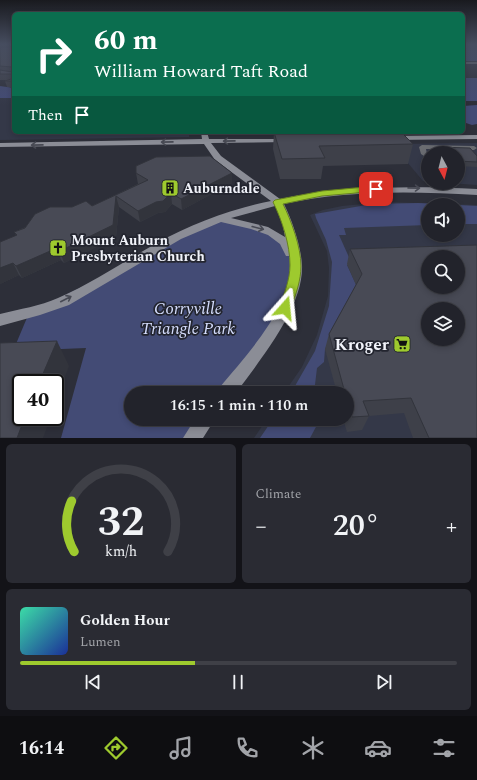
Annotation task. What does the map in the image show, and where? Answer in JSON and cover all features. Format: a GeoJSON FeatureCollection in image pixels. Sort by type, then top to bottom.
{"type":"FeatureCollection","features":[{"type":"Feature","properties":{"kind":"main road"},"geometry":{"type":"LineString","coordinates":[[204,134],[206,142],[218,158],[278,202],[287,220],[296,265],[293,285],[285,308],[267,339],[231,386]]}},
{"type":"Feature","properties":{"kind":"main road"},"geometry":{"type":"LineString","coordinates":[[386,136],[477,137]]}},
{"type":"Feature","properties":{"kind":"main road"},"geometry":{"type":"LineString","coordinates":[[0,145],[296,140]]}},
{"type":"Feature","properties":{"kind":"main road"},"geometry":{"type":"LineString","coordinates":[[0,320],[64,301],[194,229],[220,219],[278,202],[322,194],[373,189],[421,189],[477,192]]}},
{"type":"Feature","properties":{"kind":"main road"},"geometry":{"type":"LineString","coordinates":[[220,219],[274,234],[284,241],[296,265]]}},
{"type":"Feature","properties":{"kind":"main road"},"geometry":{"type":"LineString","coordinates":[[192,438],[201,426]]}},
{"type":"Feature","properties":{"kind":"lane"},"geometry":{"type":"LineString","coordinates":[[464,137],[475,150]]}},
{"type":"Feature","properties":{"kind":"lane"},"geometry":{"type":"LineString","coordinates":[[465,149],[475,150]]}},
{"type":"Feature","properties":{"kind":"shaded area"},"geometry":{"type":"Polygon","coordinates":[[[0,98],[12,98],[12,134],[189,134],[189,137],[0,140],[0,98]]]}},
{"type":"Feature","properties":{"kind":"shaded area"},"geometry":{"type":"Polygon","coordinates":[[[477,143],[477,185],[465,184],[465,146],[421,146],[421,179],[392,144],[477,143]]]}},
{"type":"Feature","properties":{"kind":"shaded area","name":"Kroger"},"geometry":{"type":"Polygon","coordinates":[[[384,202],[421,203],[421,242],[465,242],[465,205],[477,205],[477,438],[254,438],[262,426],[354,426],[354,386],[289,386],[302,367],[317,335],[328,296],[329,268],[327,251],[310,215],[323,210],[342,206],[384,202]]]}},
{"type":"Feature","properties":{"kind":"green space"},"geometry":{"type":"Polygon","coordinates":[[[465,78],[477,78],[477,101],[465,101],[465,78]]]}},
{"type":"Feature","properties":{"kind":"green space"},"geometry":{"type":"Polygon","coordinates":[[[0,86],[12,88],[12,98],[0,98],[0,86]]]}},
{"type":"Feature","properties":{"kind":"green space"},"geometry":{"type":"Polygon","coordinates":[[[477,105],[477,124],[472,125],[465,123],[465,106],[477,105]]]}},
{"type":"Feature","properties":{"kind":"green space"},"geometry":{"type":"Polygon","coordinates":[[[421,203],[421,225],[344,228],[346,235],[339,235],[352,264],[347,265],[358,289],[325,349],[324,362],[317,368],[315,386],[295,386],[315,351],[329,306],[332,262],[326,240],[315,214],[372,204],[421,203]]]}},
{"type":"Feature","properties":{"kind":"green space"},"geometry":{"type":"Polygon","coordinates":[[[465,205],[477,206],[477,224],[465,224],[465,205]]]}},
{"type":"Feature","properties":{"kind":"green space","name":"Corryville Triangle Park"},"geometry":{"type":"Polygon","coordinates":[[[220,219],[265,230],[294,252],[285,308],[231,386],[124,386],[124,426],[201,426],[192,438],[61,438],[86,348],[13,351],[29,313],[220,219]]]}},
{"type":"Feature","properties":{"kind":"green space"},"geometry":{"type":"Polygon","coordinates":[[[268,426],[316,426],[310,438],[260,438],[268,426]]]}},
{"type":"Feature","properties":{"kind":"building"},"geometry":{"type":"Polygon","coordinates":[[[0,64],[12,64],[12,67],[0,66],[0,64]]]}},
{"type":"Feature","properties":{"kind":"building"},"geometry":{"type":"Polygon","coordinates":[[[0,70],[12,72],[12,74],[0,74],[0,70]]]}},
{"type":"Feature","properties":{"kind":"building"},"geometry":{"type":"Polygon","coordinates":[[[275,134],[403,134],[413,144],[319,146],[325,158],[282,159],[275,134]]]}},
{"type":"Feature","properties":{"kind":"building"},"geometry":{"type":"Polygon","coordinates":[[[465,148],[470,148],[477,156],[477,162],[465,161],[465,148]]]}},
{"type":"Feature","properties":{"kind":"building"},"geometry":{"type":"Polygon","coordinates":[[[210,156],[232,173],[181,199],[171,193],[163,201],[156,202],[138,211],[116,196],[113,225],[60,251],[57,248],[16,266],[13,263],[0,268],[0,242],[17,235],[14,232],[25,228],[35,214],[50,207],[72,207],[86,201],[92,206],[148,180],[136,173],[136,166],[156,157],[210,156]]]}},
{"type":"Feature","properties":{"kind":"building","name":"Kroger"},"geometry":{"type":"Polygon","coordinates":[[[477,245],[477,438],[429,438],[411,398],[363,401],[369,416],[354,417],[354,386],[343,386],[329,334],[362,274],[350,249],[477,245]]]}},
{"type":"Feature","properties":{"kind":"building"},"geometry":{"type":"Polygon","coordinates":[[[57,341],[43,374],[12,374],[12,426],[22,426],[17,438],[0,438],[0,343],[57,341]]]}},
{"type":"Feature","properties":{"kind":"place","name":"Auburndale"},"geometry":{"type":"Point","coordinates":[170,188]}},
{"type":"Feature","properties":{"kind":"place","name":"Mount Auburn Presbyterian Church"},"geometry":{"type":"Point","coordinates":[58,248]}},
{"type":"Feature","properties":{"kind":"place","name":"Kroger"},"geometry":{"type":"Point","coordinates":[402,344]}},
{"type":"Feature","properties":{"kind":"route"},"geometry":{"type":"LineString","coordinates":[[285,308],[293,285],[296,265],[287,220],[278,202],[322,194],[376,189]]}}]}
